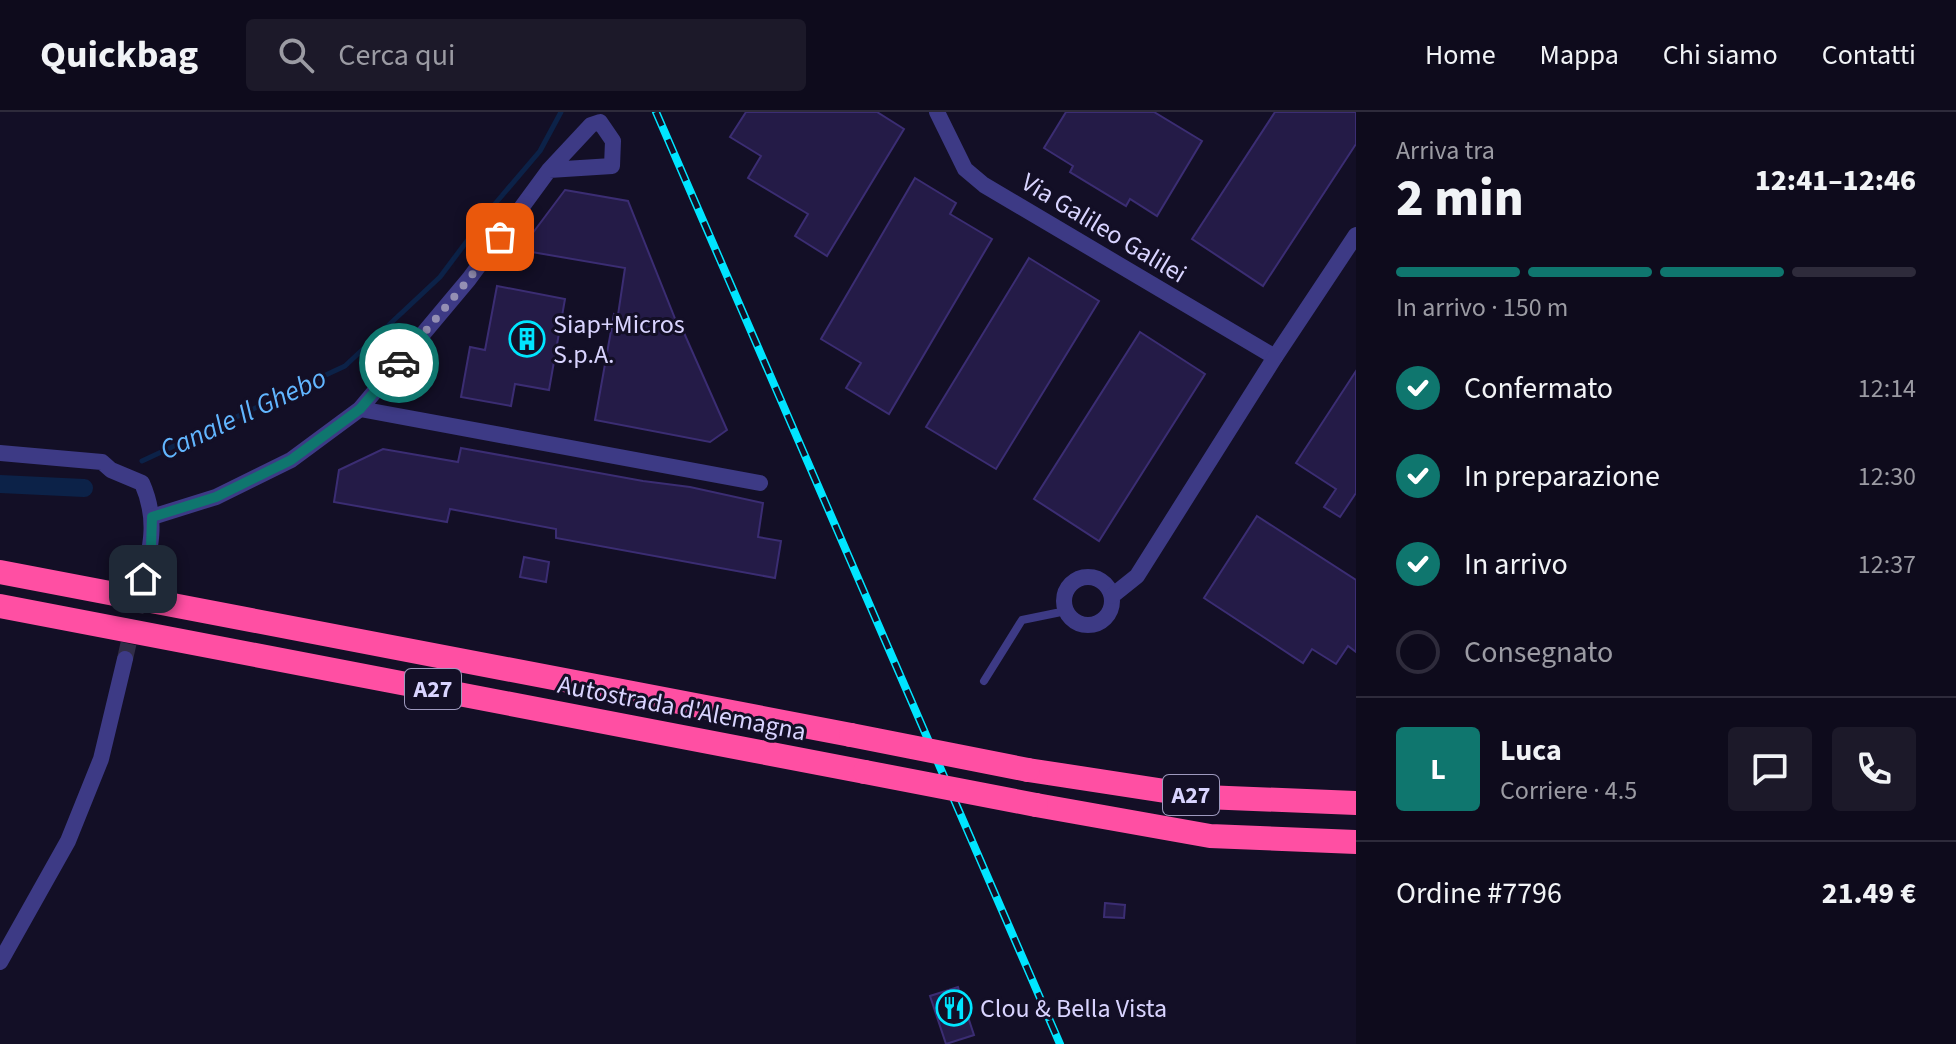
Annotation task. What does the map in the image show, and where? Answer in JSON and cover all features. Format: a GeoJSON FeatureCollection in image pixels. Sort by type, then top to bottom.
{"type":"FeatureCollection","features":[{"type":"Feature","properties":{"kind":"highway","name":"Autostrada d'Alemagna"},"geometry":{"type":"LineString","coordinates":[[0,572],[1028,770],[1204,797],[1356,803]]}},
{"type":"Feature","properties":{"kind":"highway","name":"Autostrada d'Alemagna"},"geometry":{"type":"LineString","coordinates":[[0,606],[1210,836],[1356,842]]}},
{"type":"Feature","properties":{"kind":"street","name":"Via Galileo Galilei"},"geometry":{"type":"LineString","coordinates":[[937,112],[965,169],[984,185],[1275,357]]}},
{"type":"Feature","properties":{"kind":"street"},"geometry":{"type":"LineString","coordinates":[[152,517],[216,497],[291,460],[360,409],[469,279],[549,170],[598,117],[613,141],[612,166],[549,170]]}},
{"type":"Feature","properties":{"kind":"street"},"geometry":{"type":"LineString","coordinates":[[1112,596],[1137,576],[1356,235]]}},
{"type":"Feature","properties":{"kind":"street"},"geometry":{"type":"LineString","coordinates":[[360,409],[760,483]]}},
{"type":"Feature","properties":{"kind":"street"},"geometry":{"type":"LineString","coordinates":[[0,453],[102,462],[111,470],[142,483],[152,517],[151,547],[143,579]]}},
{"type":"Feature","properties":{"kind":"street"},"geometry":{"type":"LineString","coordinates":[[1080,578],[1103,582],[1112,596],[1111,611],[1100,623],[1077,623],[1066,611],[1065,595],[1073,582],[1080,578]]}},
{"type":"Feature","properties":{"kind":"street"},"geometry":{"type":"LineString","coordinates":[[0,962],[68,841],[101,759],[125,659]]}},
{"type":"Feature","properties":{"kind":"lane"},"geometry":{"type":"LineString","coordinates":[[984,681],[1022,620],[1066,611]]}},
{"type":"Feature","properties":{"kind":"building"},"geometry":{"type":"Polygon","coordinates":[[[746,112],[877,112],[904,129],[827,256],[795,236],[808,214],[748,178],[761,156],[730,137],[746,112]]]}},
{"type":"Feature","properties":{"kind":"building"},"geometry":{"type":"Polygon","coordinates":[[[1066,112],[1154,112],[1202,141],[1157,216],[1130,199],[1126,206],[1070,172],[1073,166],[1044,148],[1066,112]]]}},
{"type":"Feature","properties":{"kind":"building"},"geometry":{"type":"Polygon","coordinates":[[[1275,112],[1356,112],[1356,144],[1263,286],[1192,239],[1275,112]]]}},
{"type":"Feature","properties":{"kind":"building"},"geometry":{"type":"Polygon","coordinates":[[[915,178],[956,203],[950,214],[992,239],[889,414],[846,388],[861,363],[821,339],[915,178]]]}},
{"type":"Feature","properties":{"kind":"building"},"geometry":{"type":"Polygon","coordinates":[[[565,190],[628,201],[678,326],[681,326],[727,430],[710,442],[595,420],[625,268],[520,250],[565,190]]]}},
{"type":"Feature","properties":{"kind":"building"},"geometry":{"type":"Polygon","coordinates":[[[1029,258],[1099,301],[996,469],[926,427],[1029,258]]]}},
{"type":"Feature","properties":{"kind":"building","name":"Siap+Micros S.p.A."},"geometry":{"type":"Polygon","coordinates":[[[497,286],[565,299],[549,390],[515,384],[511,406],[461,397],[470,347],[485,350],[497,286]]]}},
{"type":"Feature","properties":{"kind":"building"},"geometry":{"type":"Polygon","coordinates":[[[1140,332],[1205,374],[1099,541],[1034,499],[1140,332]]]}},
{"type":"Feature","properties":{"kind":"building"},"geometry":{"type":"Polygon","coordinates":[[[1356,371],[1356,493],[1340,517],[1324,507],[1336,489],[1296,463],[1356,371]]]}},
{"type":"Feature","properties":{"kind":"building"},"geometry":{"type":"Polygon","coordinates":[[[461,448],[690,487],[763,503],[758,537],[781,541],[775,578],[556,538],[556,529],[450,509],[447,522],[334,502],[339,470],[383,449],[458,462],[461,448]]]}},
{"type":"Feature","properties":{"kind":"building"},"geometry":{"type":"Polygon","coordinates":[[[1257,516],[1356,580],[1356,652],[1348,646],[1336,664],[1312,649],[1303,663],[1204,598],[1257,516]]]}},
{"type":"Feature","properties":{"kind":"building"},"geometry":{"type":"Polygon","coordinates":[[[524,557],[549,562],[546,582],[520,577],[524,557]]]}},
{"type":"Feature","properties":{"kind":"building"},"geometry":{"type":"Polygon","coordinates":[[[1105,903],[1125,905],[1124,918],[1104,917],[1105,903]]]}},
{"type":"Feature","properties":{"kind":"building"},"geometry":{"type":"Polygon","coordinates":[[[958,987],[974,1035],[946,1044],[930,996],[958,987]]]}},
{"type":"Feature","properties":{"kind":"waterway","name":"Canale Il Ghebo"},"geometry":{"type":"LineString","coordinates":[[142,461],[345,366],[440,277],[494,205],[540,151],[561,112]]}},
{"type":"Feature","properties":{"kind":"waterway","name":"Canale Il Ghebo"},"geometry":{"type":"LineString","coordinates":[[0,484],[84,488]]}},
{"type":"Feature","properties":{"kind":"tunnel"},"geometry":{"type":"LineString","coordinates":[[125,659],[140,592]]}},
{"type":"Feature","properties":{"kind":"railway"},"geometry":{"type":"LineString","coordinates":[[656,112],[1060,1044]]}},
{"type":"Feature","properties":{"kind":"way so far"},"geometry":{"type":"LineString","coordinates":[[399,363],[500,237]]}},
{"type":"Feature","properties":{"kind":"place","name":"Siap+Micros S.p.A."},"geometry":{"type":"Point","coordinates":[527,339]}},
{"type":"Feature","properties":{"kind":"place","name":"Clou & Bella Vista"},"geometry":{"type":"Point","coordinates":[954,1008]}},
{"type":"Feature","properties":{"kind":"route"},"geometry":{"type":"LineString","coordinates":[[143,579],[151,547],[152,517],[216,497],[291,460],[360,409],[399,363]]}}]}
